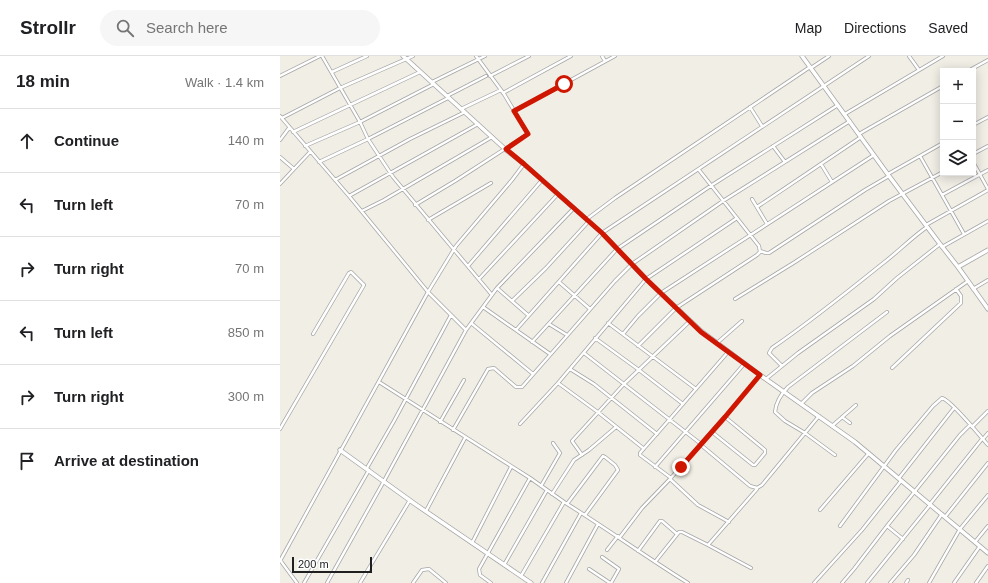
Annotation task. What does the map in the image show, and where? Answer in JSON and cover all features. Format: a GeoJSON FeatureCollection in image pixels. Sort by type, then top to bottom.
{"type":"FeatureCollection","features":[{"type":"Feature","properties":{"kind":"street"},"geometry":{"type":"LineString","coordinates":[[280,76],[321,56],[332,72],[378,157],[415,205],[492,294]]}},
{"type":"Feature","properties":{"kind":"street"},"geometry":{"type":"LineString","coordinates":[[332,72],[367,56]]}},
{"type":"Feature","properties":{"kind":"street"},"geometry":{"type":"LineString","coordinates":[[413,56],[405,58],[340,88],[281,117],[289,128],[336,180],[428,292],[466,330]]}},
{"type":"Feature","properties":{"kind":"street"},"geometry":{"type":"LineString","coordinates":[[415,205],[528,134],[502,92],[476,56]]}},
{"type":"Feature","properties":{"kind":"street"},"geometry":{"type":"LineString","coordinates":[[305,146],[360,122],[485,56]]}},
{"type":"Feature","properties":{"kind":"street"},"geometry":{"type":"LineString","coordinates":[[490,76],[528,56]]}},
{"type":"Feature","properties":{"kind":"street"},"geometry":{"type":"LineString","coordinates":[[461,109],[502,92],[571,56]]}},
{"type":"Feature","properties":{"kind":"street"},"geometry":{"type":"LineString","coordinates":[[602,56],[605,61]]}},
{"type":"Feature","properties":{"kind":"street"},"geometry":{"type":"LineString","coordinates":[[514,111],[615,56]]}},
{"type":"Feature","properties":{"kind":"street"},"geometry":{"type":"LineString","coordinates":[[802,56],[988,309]]}},
{"type":"Feature","properties":{"kind":"street"},"geometry":{"type":"LineString","coordinates":[[512,301],[546,268],[588,220],[615,198],[829,56]]}},
{"type":"Feature","properties":{"kind":"street"},"geometry":{"type":"LineString","coordinates":[[516,330],[602,233],[869,56]]}},
{"type":"Feature","properties":{"kind":"street"},"geometry":{"type":"LineString","coordinates":[[909,56],[919,70]]}},
{"type":"Feature","properties":{"kind":"street"},"geometry":{"type":"LineString","coordinates":[[845,114],[944,56]]}},
{"type":"Feature","properties":{"kind":"street"},"geometry":{"type":"LineString","coordinates":[[405,58],[492,137],[588,220],[701,332],[869,453],[988,553]]}},
{"type":"Feature","properties":{"kind":"street"},"geometry":{"type":"LineString","coordinates":[[973,68],[988,60]]}},
{"type":"Feature","properties":{"kind":"street"},"geometry":{"type":"LineString","coordinates":[[293,132],[420,72]]}},
{"type":"Feature","properties":{"kind":"street"},"geometry":{"type":"LineString","coordinates":[[319,162],[368,139],[486,76]]}},
{"type":"Feature","properties":{"kind":"street"},"geometry":{"type":"LineString","coordinates":[[757,207],[821,164],[860,135],[940,88]]}},
{"type":"Feature","properties":{"kind":"street"},"geometry":{"type":"LineString","coordinates":[[532,342],[617,249],[712,185],[839,105]]}},
{"type":"Feature","properties":{"kind":"street"},"geometry":{"type":"LineString","coordinates":[[750,107],[762,126]]}},
{"type":"Feature","properties":{"kind":"street"},"geometry":{"type":"LineString","coordinates":[[336,180],[465,112]]}},
{"type":"Feature","properties":{"kind":"street"},"geometry":{"type":"LineString","coordinates":[[976,123],[988,117]]}},
{"type":"Feature","properties":{"kind":"street"},"geometry":{"type":"LineString","coordinates":[[453,430],[488,369],[494,368],[518,388],[522,387],[590,309],[632,264],[723,201],[850,121]]}},
{"type":"Feature","properties":{"kind":"street"},"geometry":{"type":"LineString","coordinates":[[349,196],[478,124]]}},
{"type":"Feature","properties":{"kind":"street"},"geometry":{"type":"LineString","coordinates":[[280,140],[289,128]]}},
{"type":"Feature","properties":{"kind":"street"},"geometry":{"type":"LineString","coordinates":[[362,211],[492,137]]}},
{"type":"Feature","properties":{"kind":"street"},"geometry":{"type":"LineString","coordinates":[[699,169],[759,246],[760,250],[764,253],[769,253],[888,175],[940,145]]}},
{"type":"Feature","properties":{"kind":"street"},"geometry":{"type":"LineString","coordinates":[[773,146],[785,162]]}},
{"type":"Feature","properties":{"kind":"street"},"geometry":{"type":"LineString","coordinates":[[976,152],[988,146]]}},
{"type":"Feature","properties":{"kind":"street"},"geometry":{"type":"LineString","coordinates":[[280,183],[310,152]]}},
{"type":"Feature","properties":{"kind":"street"},"geometry":{"type":"LineString","coordinates":[[623,334],[638,316],[661,293],[874,155]]}},
{"type":"Feature","properties":{"kind":"street"},"geometry":{"type":"LineString","coordinates":[[920,156],[964,234]]}},
{"type":"Feature","properties":{"kind":"street"},"geometry":{"type":"LineString","coordinates":[[280,157],[294,169]]}},
{"type":"Feature","properties":{"kind":"street"},"geometry":{"type":"LineString","coordinates":[[297,583],[280,560],[428,292],[454,249],[524,164]]}},
{"type":"Feature","properties":{"kind":"street"},"geometry":{"type":"LineString","coordinates":[[821,164],[832,182]]}},
{"type":"Feature","properties":{"kind":"street"},"geometry":{"type":"LineString","coordinates":[[782,366],[769,353],[772,348],[834,304],[885,262],[913,236],[927,226],[988,190],[976,168]]}},
{"type":"Feature","properties":{"kind":"street"},"geometry":{"type":"LineString","coordinates":[[942,195],[988,170]]}},
{"type":"Feature","properties":{"kind":"street"},"geometry":{"type":"LineString","coordinates":[[735,299],[889,201],[940,174]]}},
{"type":"Feature","properties":{"kind":"street"},"geometry":{"type":"LineString","coordinates":[[468,266],[542,180]]}},
{"type":"Feature","properties":{"kind":"street"},"geometry":{"type":"LineString","coordinates":[[428,220],[491,184]]}},
{"type":"Feature","properties":{"kind":"street"},"geometry":{"type":"LineString","coordinates":[[479,279],[558,194]]}},
{"type":"Feature","properties":{"kind":"street"},"geometry":{"type":"LineString","coordinates":[[752,199],[768,224]]}},
{"type":"Feature","properties":{"kind":"street"},"geometry":{"type":"LineString","coordinates":[[327,583],[466,330],[497,288],[574,208]]}},
{"type":"Feature","properties":{"kind":"street"},"geometry":{"type":"LineString","coordinates":[[520,424],[558,383],[646,279],[737,218]]}},
{"type":"Feature","properties":{"kind":"street"},"geometry":{"type":"LineString","coordinates":[[766,379],[874,298],[897,278],[941,245],[988,221]]}},
{"type":"Feature","properties":{"kind":"street"},"geometry":{"type":"LineString","coordinates":[[638,346],[676,308],[757,255],[760,250]]}},
{"type":"Feature","properties":{"kind":"street"},"geometry":{"type":"LineString","coordinates":[[958,267],[988,250]]}},
{"type":"Feature","properties":{"kind":"street"},"geometry":{"type":"LineString","coordinates":[[280,429],[364,285],[351,272],[313,334]]}},
{"type":"Feature","properties":{"kind":"street"},"geometry":{"type":"LineString","coordinates":[[973,289],[988,280]]}},
{"type":"Feature","properties":{"kind":"street"},"geometry":{"type":"LineString","coordinates":[[801,404],[812,393],[853,366],[890,336],[968,281]]}},
{"type":"Feature","properties":{"kind":"street"},"geometry":{"type":"LineString","coordinates":[[559,282],[590,309]]}},
{"type":"Feature","properties":{"kind":"street"},"geometry":{"type":"LineString","coordinates":[[497,288],[528,316]]}},
{"type":"Feature","properties":{"kind":"street"},"geometry":{"type":"LineString","coordinates":[[892,368],[960,303],[961,296],[956,289]]}},
{"type":"Feature","properties":{"kind":"street"},"geometry":{"type":"LineString","coordinates":[[483,307],[550,354]]}},
{"type":"Feature","properties":{"kind":"street"},"geometry":{"type":"LineString","coordinates":[[835,455],[805,433],[785,421],[775,412],[776,405],[784,391],[803,375],[887,312]]}},
{"type":"Feature","properties":{"kind":"street"},"geometry":{"type":"LineString","coordinates":[[304,583],[368,469],[451,315]]}},
{"type":"Feature","properties":{"kind":"street"},"geometry":{"type":"LineString","coordinates":[[582,455],[572,442],[624,384],[690,320]]}},
{"type":"Feature","properties":{"kind":"street"},"geometry":{"type":"LineString","coordinates":[[717,343],[742,321]]}},
{"type":"Feature","properties":{"kind":"street"},"geometry":{"type":"LineString","coordinates":[[471,323],[533,374]]}},
{"type":"Feature","properties":{"kind":"street"},"geometry":{"type":"LineString","coordinates":[[608,323],[696,389]]}},
{"type":"Feature","properties":{"kind":"street"},"geometry":{"type":"LineString","coordinates":[[549,324],[567,335]]}},
{"type":"Feature","properties":{"kind":"street"},"geometry":{"type":"LineString","coordinates":[[595,338],[683,404]]}},
{"type":"Feature","properties":{"kind":"street"},"geometry":{"type":"LineString","coordinates":[[728,352],[657,434],[643,448],[640,455],[671,479],[698,505],[729,522]]}},
{"type":"Feature","properties":{"kind":"street"},"geometry":{"type":"LineString","coordinates":[[584,353],[701,444],[750,486],[757,488]]}},
{"type":"Feature","properties":{"kind":"street"},"geometry":{"type":"LineString","coordinates":[[655,467],[744,364]]}},
{"type":"Feature","properties":{"kind":"street"},"geometry":{"type":"LineString","coordinates":[[570,369],[594,384],[657,434]]}},
{"type":"Feature","properties":{"kind":"street"},"geometry":{"type":"LineString","coordinates":[[607,550],[642,508],[671,479],[760,375]]}},
{"type":"Feature","properties":{"kind":"street"},"geometry":{"type":"LineString","coordinates":[[440,422],[464,380]]}},
{"type":"Feature","properties":{"kind":"street"},"geometry":{"type":"LineString","coordinates":[[379,382],[530,478],[565,503],[619,536],[655,562],[688,583]]}},
{"type":"Feature","properties":{"kind":"street"},"geometry":{"type":"LineString","coordinates":[[558,383],[643,448]]}},
{"type":"Feature","properties":{"kind":"street"},"geometry":{"type":"LineString","coordinates":[[840,526],[884,466],[933,406],[942,398],[954,408],[988,445]]}},
{"type":"Feature","properties":{"kind":"street"},"geometry":{"type":"LineString","coordinates":[[832,426],[856,405]]}},
{"type":"Feature","properties":{"kind":"street"},"geometry":{"type":"LineString","coordinates":[[814,583],[862,530],[954,408]]}},
{"type":"Feature","properties":{"kind":"street"},"geometry":{"type":"LineString","coordinates":[[842,583],[960,435],[988,410]]}},
{"type":"Feature","properties":{"kind":"street"},"geometry":{"type":"LineString","coordinates":[[708,545],[757,488],[762,485],[819,416]]}},
{"type":"Feature","properties":{"kind":"street"},"geometry":{"type":"LineString","coordinates":[[712,432],[753,465],[755,465],[765,453],[765,450],[725,417]]}},
{"type":"Feature","properties":{"kind":"street"},"geometry":{"type":"LineString","coordinates":[[842,417],[850,423]]}},
{"type":"Feature","properties":{"kind":"street"},"geometry":{"type":"LineString","coordinates":[[552,494],[574,460],[589,450],[616,427]]}},
{"type":"Feature","properties":{"kind":"street"},"geometry":{"type":"LineString","coordinates":[[868,583],[988,433]]}},
{"type":"Feature","properties":{"kind":"street"},"geometry":{"type":"LineString","coordinates":[[426,511],[465,438]]}},
{"type":"Feature","properties":{"kind":"street"},"geometry":{"type":"LineString","coordinates":[[541,486],[560,453],[553,443]]}},
{"type":"Feature","properties":{"kind":"street"},"geometry":{"type":"LineString","coordinates":[[340,450],[531,583]]}},
{"type":"Feature","properties":{"kind":"street"},"geometry":{"type":"LineString","coordinates":[[820,510],[869,453]]}},
{"type":"Feature","properties":{"kind":"street"},"geometry":{"type":"LineString","coordinates":[[521,576],[565,503],[603,456],[615,465],[618,470],[585,515]]}},
{"type":"Feature","properties":{"kind":"street"},"geometry":{"type":"LineString","coordinates":[[890,583],[914,555],[943,516],[988,463]]}},
{"type":"Feature","properties":{"kind":"street"},"geometry":{"type":"LineString","coordinates":[[472,543],[511,467]]}},
{"type":"Feature","properties":{"kind":"street"},"geometry":{"type":"LineString","coordinates":[[491,583],[480,575],[479,569],[530,478]]}},
{"type":"Feature","properties":{"kind":"street"},"geometry":{"type":"LineString","coordinates":[[504,565],[547,490]]}},
{"type":"Feature","properties":{"kind":"street"},"geometry":{"type":"LineString","coordinates":[[929,583],[960,530],[988,495]]}},
{"type":"Feature","properties":{"kind":"street"},"geometry":{"type":"LineString","coordinates":[[360,583],[410,500]]}},
{"type":"Feature","properties":{"kind":"street"},"geometry":{"type":"LineString","coordinates":[[542,583],[581,513]]}},
{"type":"Feature","properties":{"kind":"street"},"geometry":{"type":"LineString","coordinates":[[638,550],[660,521],[662,521],[677,534]]}},
{"type":"Feature","properties":{"kind":"street"},"geometry":{"type":"LineString","coordinates":[[566,583],[598,524]]}},
{"type":"Feature","properties":{"kind":"street"},"geometry":{"type":"LineString","coordinates":[[887,526],[903,539]]}},
{"type":"Feature","properties":{"kind":"street"},"geometry":{"type":"LineString","coordinates":[[975,542],[988,526]]}},
{"type":"Feature","properties":{"kind":"street"},"geometry":{"type":"LineString","coordinates":[[655,562],[677,534],[682,532],[751,568]]}},
{"type":"Feature","properties":{"kind":"street"},"geometry":{"type":"LineString","coordinates":[[954,583],[980,546]]}},
{"type":"Feature","properties":{"kind":"street"},"geometry":{"type":"LineString","coordinates":[[589,569],[610,583],[620,569],[602,557]]}},
{"type":"Feature","properties":{"kind":"street"},"geometry":{"type":"LineString","coordinates":[[976,583],[988,566]]}},
{"type":"Feature","properties":{"kind":"street"},"geometry":{"type":"LineString","coordinates":[[413,583],[422,570],[429,569],[446,583]]}},
{"type":"Feature","properties":{"kind":"route"},"geometry":{"type":"LineString","coordinates":[[564,84],[514,111],[528,134],[506,149],[602,233],[646,279],[701,332],[760,375],[681,467]]}}]}
